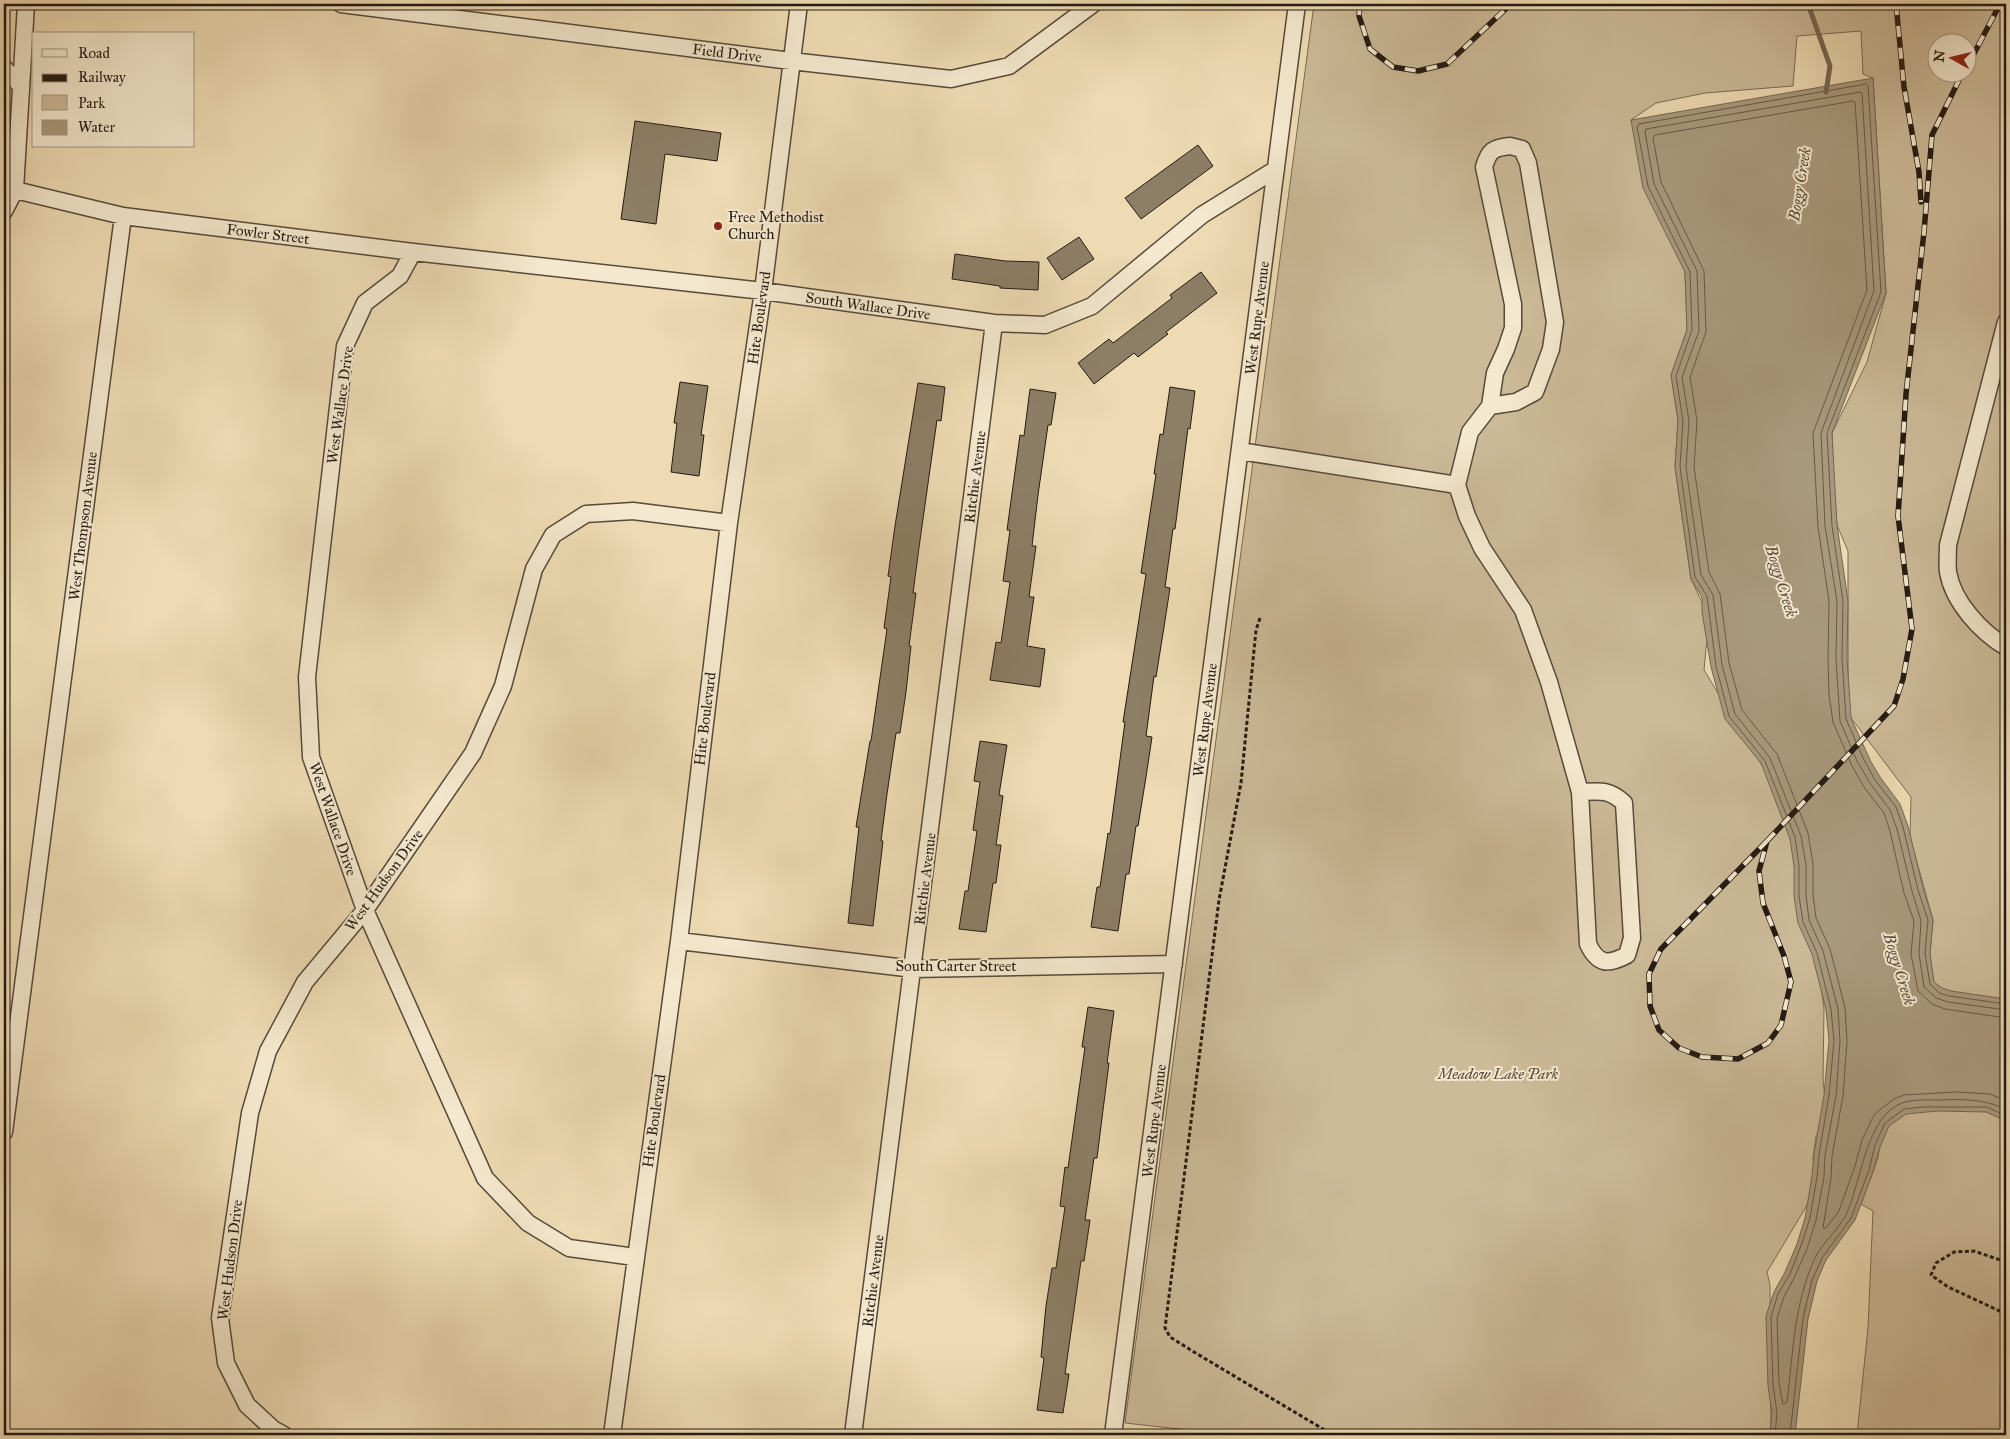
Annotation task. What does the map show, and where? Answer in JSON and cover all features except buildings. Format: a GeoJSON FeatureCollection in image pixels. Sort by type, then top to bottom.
{"type":"FeatureCollection","features":[{"type":"Feature","properties":{"kind":"street"},"geometry":{"type":"LineString","coordinates":[[4,212],[15,190],[26,4]]}},
{"type":"Feature","properties":{"kind":"street","name":"Field Drive"},"geometry":{"type":"LineString","coordinates":[[341,4],[791,61],[951,79],[1009,66],[1093,4]]}},
{"type":"Feature","properties":{"kind":"street","name":"Hite Boulevard"},"geometry":{"type":"LineString","coordinates":[[612,1435],[679,941],[729,523],[763,291],[798,4]]}},
{"type":"Feature","properties":{"kind":"street","name":"West Rupe Avenue"},"geometry":{"type":"LineString","coordinates":[[1113,1435],[1297,4]]}},
{"type":"Feature","properties":{"kind":"street"},"geometry":{"type":"LineString","coordinates":[[4,68],[21,86]]}},
{"type":"Feature","properties":{"kind":"street"},"geometry":{"type":"LineString","coordinates":[[1490,406],[1516,402],[1535,392],[1551,350],[1555,322],[1528,163],[1522,148],[1510,146],[1497,147],[1488,154],[1484,166],[1513,304],[1513,328],[1495,373],[1490,406],[1470,432],[1457,485],[1482,548],[1523,610],[1549,682],[1580,792],[1588,944],[1594,956],[1606,962],[1616,961],[1627,955],[1632,938],[1624,803],[1613,793],[1601,791],[1580,792]]}},
{"type":"Feature","properties":{"kind":"street","name":"South Wallace Drive"},"geometry":{"type":"LineString","coordinates":[[412,252],[763,291],[994,323],[1045,325],[1092,306],[1202,215],[1276,169]]}},
{"type":"Feature","properties":{"kind":"street"},"geometry":{"type":"LineString","coordinates":[[15,190],[123,216]]}},
{"type":"Feature","properties":{"kind":"street","name":"Fowler Street"},"geometry":{"type":"LineString","coordinates":[[123,216],[412,252]]}},
{"type":"Feature","properties":{"kind":"street","name":"West Thompson Avenue"},"geometry":{"type":"LineString","coordinates":[[4,1132],[123,216]]}},
{"type":"Feature","properties":{"kind":"street","name":"West Wallace Drive"},"geometry":{"type":"LineString","coordinates":[[412,252],[400,276],[366,303],[346,346],[307,677],[311,757],[365,910],[485,1178],[528,1223],[570,1248],[635,1258]]}},
{"type":"Feature","properties":{"kind":"street"},"geometry":{"type":"LineString","coordinates":[[2006,322],[1948,545],[1948,571],[1954,593],[1972,618],[1993,639],[2006,646]]}},
{"type":"Feature","properties":{"kind":"street","name":"Ritchie Avenue"},"geometry":{"type":"LineString","coordinates":[[853,1435],[914,968],[994,323]]}},
{"type":"Feature","properties":{"kind":"street"},"geometry":{"type":"LineString","coordinates":[[1240,451],[1457,485]]}},
{"type":"Feature","properties":{"kind":"street","name":"West Hudson Drive"},"geometry":{"type":"LineString","coordinates":[[284,1435],[273,1429],[247,1405],[226,1363],[220,1318],[250,1113],[268,1051],[305,982],[365,910],[473,753],[503,686],[534,569],[553,536],[586,514],[633,511],[729,523]]}},
{"type":"Feature","properties":{"kind":"street","name":"South Carter Street"},"geometry":{"type":"LineString","coordinates":[[679,941],[914,968],[1174,964]]}},
{"type":"Feature","properties":{"kind":"path"},"geometry":{"type":"LineString","coordinates":[[1260,618],[1256,630],[1241,783],[1218,900],[1166,1328],[1170,1337],[1333,1435]]}},
{"type":"Feature","properties":{"kind":"path"},"geometry":{"type":"LineString","coordinates":[[2006,1262],[1974,1251],[1954,1252],[1936,1263],[1931,1275],[1948,1287],[2006,1314]]}},
{"type":"Feature","properties":{"kind":"green space","name":"Meadow Lake Park"},"geometry":{"type":"Polygon","coordinates":[[[1314,4],[2006,4],[2006,1435],[1857,1435],[1868,1328],[1873,1211],[1861,1204],[1878,1158],[1883,1120],[1931,979],[1929,963],[1933,920],[1910,837],[1911,797],[1848,714],[1848,551],[1837,525],[1833,480],[1832,433],[1867,362],[1886,293],[1873,78],[1863,74],[1861,31],[1797,36],[1793,86],[1705,93],[1656,103],[1631,120],[1661,217],[1685,272],[1687,330],[1671,375],[1678,420],[1675,467],[1691,579],[1709,617],[1704,670],[1783,800],[1812,923],[1824,1008],[1823,1080],[1827,1117],[1816,1136],[1813,1158],[1817,1184],[1806,1207],[1767,1272],[1770,1285],[1771,1435],[1233,1435],[1125,1423],[1314,4]]]}},
{"type":"Feature","properties":{"kind":"water"},"geometry":{"type":"Polygon","coordinates":[[[1873,78],[1886,293],[1832,433],[1837,525],[1848,601],[1847,658],[1851,718],[1871,762],[1900,804],[1908,826],[1933,920],[1930,953],[1934,982],[1942,988],[1951,991],[2006,999],[2006,1121],[1986,1112],[1938,1111],[1906,1114],[1889,1126],[1855,1220],[1826,1260],[1817,1281],[1808,1319],[1795,1435],[1770,1435],[1772,1413],[1768,1386],[1766,1316],[1774,1292],[1797,1244],[1805,1218],[1824,1095],[1829,1040],[1826,1010],[1812,954],[1798,923],[1790,839],[1761,763],[1725,719],[1711,667],[1702,612],[1702,597],[1691,579],[1675,467],[1678,420],[1671,375],[1687,330],[1685,272],[1643,188],[1631,120],[1873,78]]]}},
{"type":"Feature","properties":{"kind":"waterway","name":"Boggy Creek"},"geometry":{"type":"LineString","coordinates":[[1808,4],[1830,66],[1826,92]]}},
{"type":"Feature","properties":{"kind":"railway"},"geometry":{"type":"LineString","coordinates":[[1360,4],[1359,16],[1370,49],[1393,67],[1418,71],[1447,64],[1511,4]]}},
{"type":"Feature","properties":{"kind":"railway"},"geometry":{"type":"LineString","coordinates":[[1896,4],[1904,87],[1919,172],[1921,202]]}},
{"type":"Feature","properties":{"kind":"railway"},"geometry":{"type":"LineString","coordinates":[[1978,46],[2000,4]]}},
{"type":"Feature","properties":{"kind":"railway"},"geometry":{"type":"LineString","coordinates":[[1767,841],[1894,706],[1903,679],[1912,629],[1898,516],[1906,394],[1924,232],[1932,135],[1958,82]]}},
{"type":"Feature","properties":{"kind":"railway"},"geometry":{"type":"LineString","coordinates":[[1767,841],[1759,871],[1763,903],[1784,956],[1791,982],[1781,1025],[1768,1043],[1738,1059],[1702,1057],[1679,1048],[1659,1030],[1650,1006],[1649,974],[1661,949],[1767,841]]}},
{"type":"Feature","properties":{"kind":"place","name":"Free Methodist Church"},"geometry":{"type":"Point","coordinates":[718,226]}}]}
